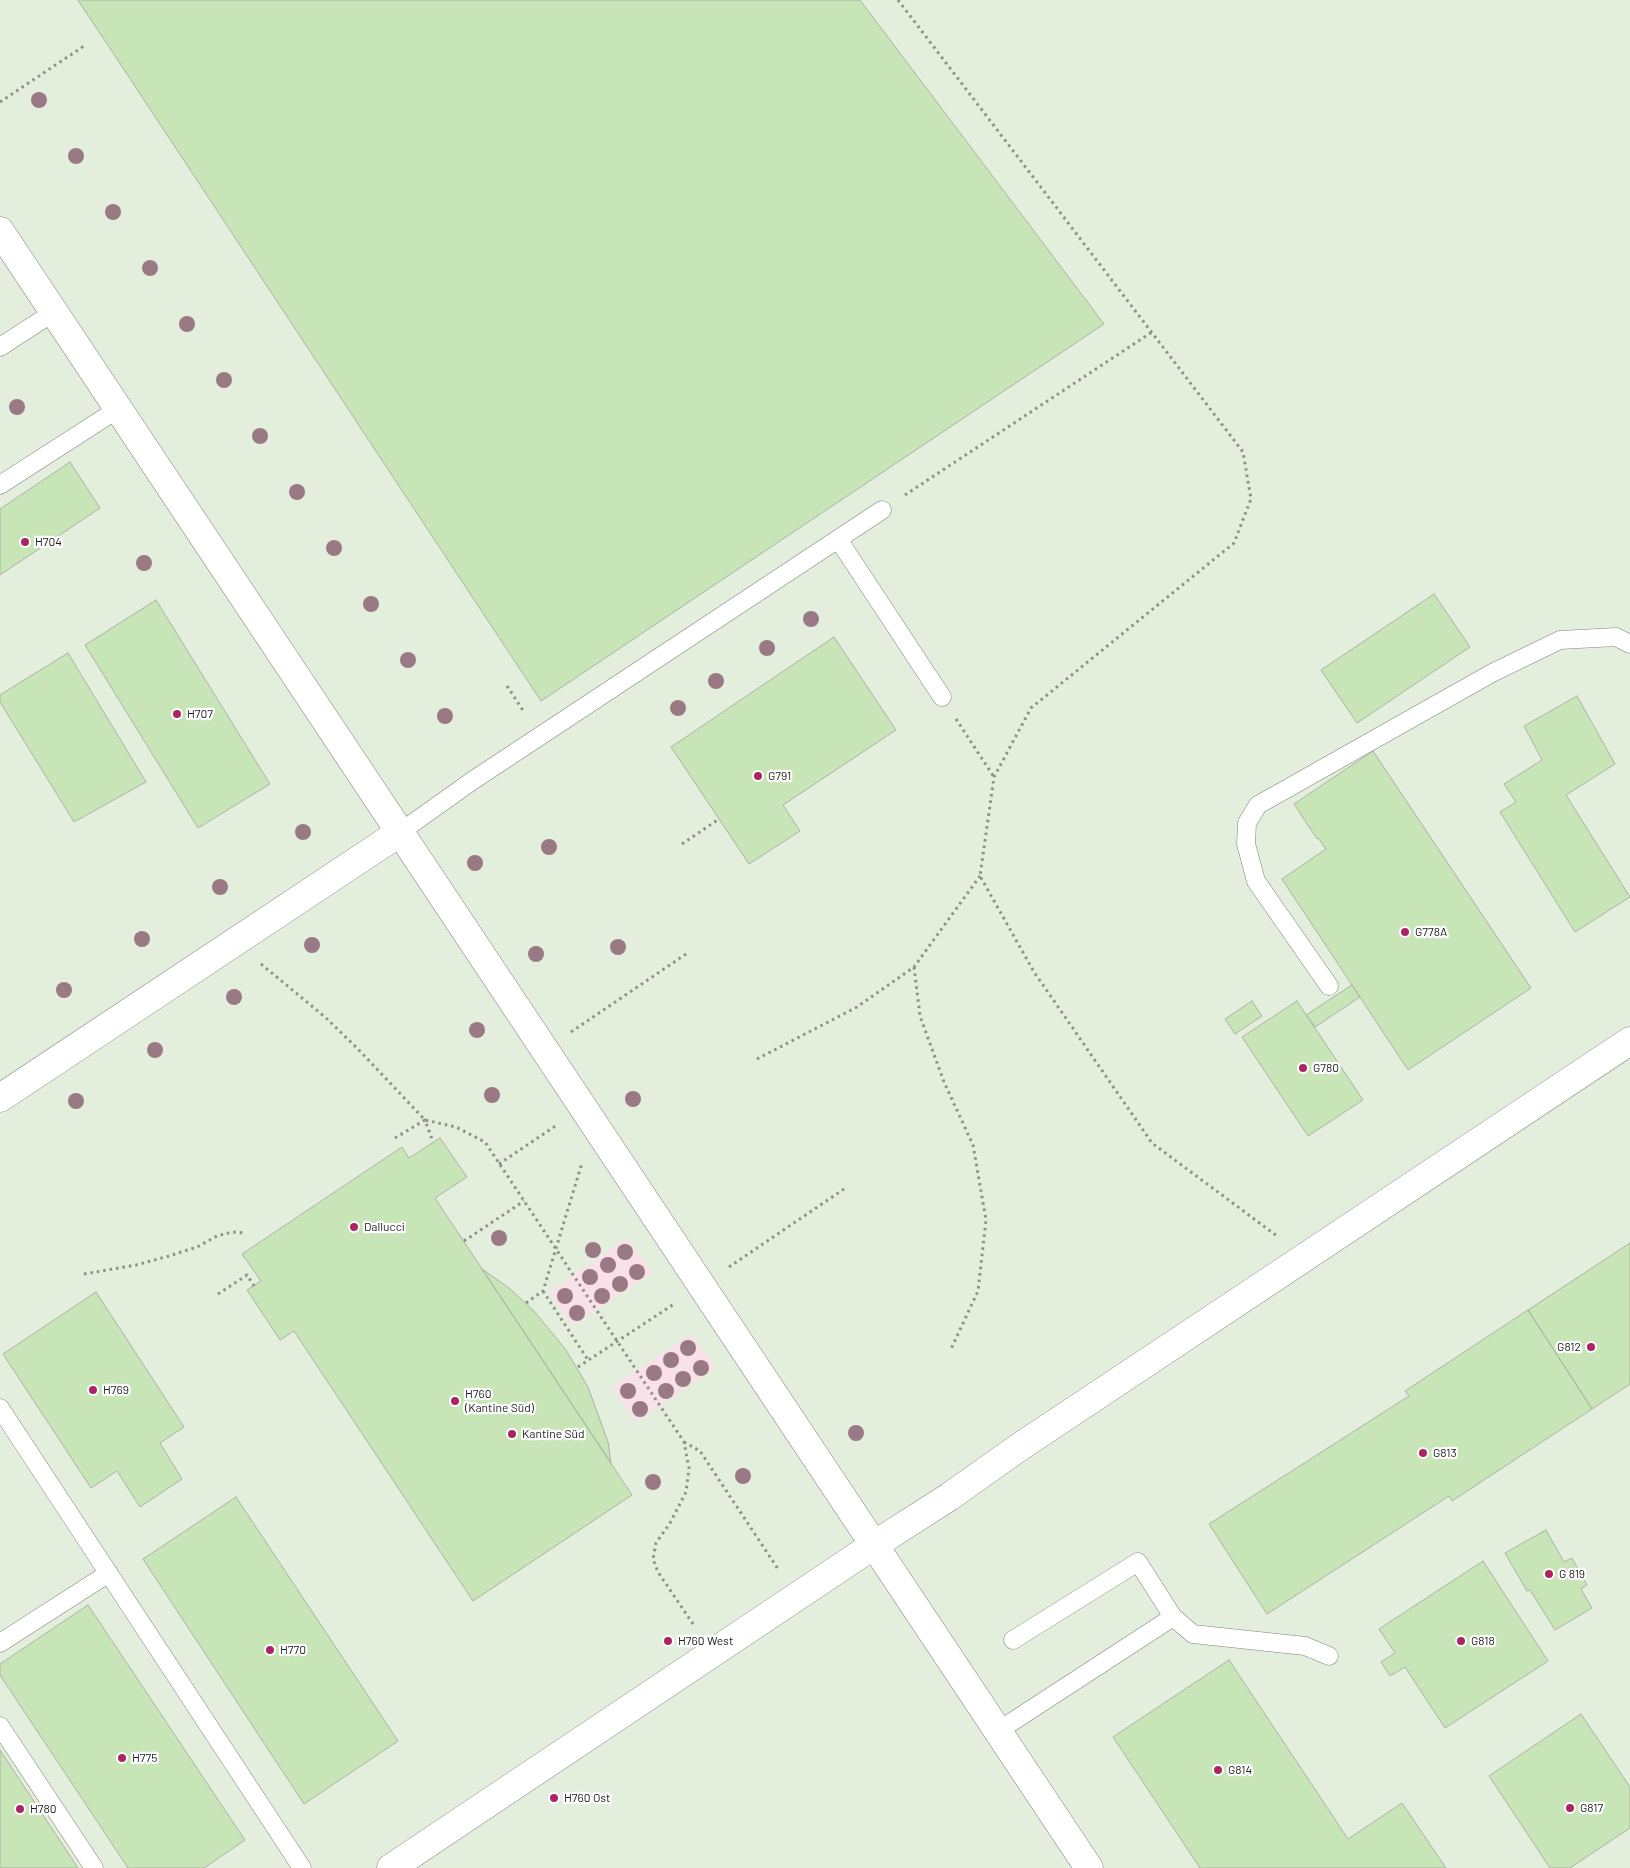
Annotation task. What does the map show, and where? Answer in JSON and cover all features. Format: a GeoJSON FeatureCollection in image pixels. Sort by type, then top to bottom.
{"type":"FeatureCollection","features":[{"type":"Feature","properties":{"kind":"street"},"geometry":{"type":"LineString","coordinates":[[0,231],[1089,1868]]}},
{"type":"Feature","properties":{"kind":"street"},"geometry":{"type":"LineString","coordinates":[[0,1098],[399,833]]}},
{"type":"Feature","properties":{"kind":"street"},"geometry":{"type":"LineString","coordinates":[[391,1868],[1630,1041]]}},
{"type":"Feature","properties":{"kind":"lane"},"geometry":{"type":"LineString","coordinates":[[0,348],[54,312]]}},
{"type":"Feature","properties":{"kind":"lane"},"geometry":{"type":"LineString","coordinates":[[0,485],[118,409]]}},
{"type":"Feature","properties":{"kind":"lane"},"geometry":{"type":"LineString","coordinates":[[399,833],[472,782],[882,510]]}},
{"type":"Feature","properties":{"kind":"lane"},"geometry":{"type":"LineString","coordinates":[[838,539],[942,697]]}},
{"type":"Feature","properties":{"kind":"lane"},"geometry":{"type":"LineString","coordinates":[[1329,986],[1256,881],[1246,844],[1247,823],[1258,805],[1492,673],[1560,640],[1616,637],[1630,644]]}},
{"type":"Feature","properties":{"kind":"lane"},"geometry":{"type":"LineString","coordinates":[[0,1408],[302,1868]]}},
{"type":"Feature","properties":{"kind":"lane"},"geometry":{"type":"LineString","coordinates":[[1013,1640],[1138,1562],[1173,1617],[1193,1634],[1305,1646],[1329,1656]]}},
{"type":"Feature","properties":{"kind":"lane"},"geometry":{"type":"LineString","coordinates":[[0,1642],[109,1573]]}},
{"type":"Feature","properties":{"kind":"lane"},"geometry":{"type":"LineString","coordinates":[[998,1731],[1173,1617]]}},
{"type":"Feature","properties":{"kind":"lane"},"geometry":{"type":"LineString","coordinates":[[0,1726],[94,1868]]}},
{"type":"Feature","properties":{"kind":"path"},"geometry":{"type":"LineString","coordinates":[[757,1059],[857,1007],[914,967],[980,876],[994,777],[1030,708],[1234,543],[1250,499],[1243,452],[898,0]]}},
{"type":"Feature","properties":{"kind":"path"},"geometry":{"type":"LineString","coordinates":[[0,102],[84,46]]}},
{"type":"Feature","properties":{"kind":"path"},"geometry":{"type":"LineString","coordinates":[[882,510],[1152,332]]}},
{"type":"Feature","properties":{"kind":"path"},"geometry":{"type":"LineString","coordinates":[[942,697],[994,777]]}},
{"type":"Feature","properties":{"kind":"path"},"geometry":{"type":"LineString","coordinates":[[682,844],[719,819]]}},
{"type":"Feature","properties":{"kind":"path"},"geometry":{"type":"LineString","coordinates":[[980,876],[1034,972],[1152,1143],[1306,1257]]}},
{"type":"Feature","properties":{"kind":"path"},"geometry":{"type":"LineString","coordinates":[[243,937],[263,967],[325,1017],[425,1120],[433,1142]]}},
{"type":"Feature","properties":{"kind":"path"},"geometry":{"type":"LineString","coordinates":[[589,1019],[686,954]]}},
{"type":"Feature","properties":{"kind":"path"},"geometry":{"type":"LineString","coordinates":[[914,967],[920,1016],[944,1082],[973,1145],[986,1220],[978,1292],[951,1349]]}},
{"type":"Feature","properties":{"kind":"path"},"geometry":{"type":"LineString","coordinates":[[500,1164],[588,1116]]}},
{"type":"Feature","properties":{"kind":"path"},"geometry":{"type":"LineString","coordinates":[[526,1303],[543,1291],[588,1116]]}},
{"type":"Feature","properties":{"kind":"path"},"geometry":{"type":"LineString","coordinates":[[396,1138],[425,1120],[456,1127],[485,1142],[684,1442],[689,1468],[686,1492],[670,1524],[656,1543],[653,1559],[658,1572],[712,1653]]}},
{"type":"Feature","properties":{"kind":"path"},"geometry":{"type":"LineString","coordinates":[[745,1256],[844,1189]]}},
{"type":"Feature","properties":{"kind":"path"},"geometry":{"type":"LineString","coordinates":[[464,1241],[524,1201]]}},
{"type":"Feature","properties":{"kind":"path"},"geometry":{"type":"LineString","coordinates":[[84,1274],[136,1265],[169,1256],[197,1247],[217,1236],[232,1232],[245,1233]]}},
{"type":"Feature","properties":{"kind":"path"},"geometry":{"type":"LineString","coordinates":[[218,1294],[247,1275],[254,1286]]}},
{"type":"Feature","properties":{"kind":"path"},"geometry":{"type":"LineString","coordinates":[[578,1368],[701,1285]]}},
{"type":"Feature","properties":{"kind":"path"},"geometry":{"type":"LineString","coordinates":[[543,1291],[588,1360]]}},
{"type":"Feature","properties":{"kind":"path"},"geometry":{"type":"LineString","coordinates":[[684,1442],[700,1451],[796,1597]]}},
{"type":"Feature","properties":{"kind":"shaded area"},"geometry":{"type":"Polygon","coordinates":[[[0,0],[1630,0],[1630,1868],[0,1868],[0,0]]]}},
{"type":"Feature","properties":{"kind":"shaded area"},"geometry":{"type":"Polygon","coordinates":[[[628,1238],[652,1273],[572,1326],[549,1292],[628,1238]]]}},
{"type":"Feature","properties":{"kind":"shaded area"},"geometry":{"type":"Polygon","coordinates":[[[692,1334],[715,1368],[636,1422],[612,1387],[692,1334]]]}},
{"type":"Feature","properties":{"kind":"building"},"geometry":{"type":"Polygon","coordinates":[[[78,0],[860,0],[1104,324],[541,701],[78,0]]]}},
{"type":"Feature","properties":{"kind":"building","name":"H704"},"geometry":{"type":"Polygon","coordinates":[[[70,462],[100,508],[0,575],[0,509],[70,462]]]}},
{"type":"Feature","properties":{"kind":"building"},"geometry":{"type":"Polygon","coordinates":[[[1434,594],[1470,647],[1357,723],[1321,670],[1434,594]]]}},
{"type":"Feature","properties":{"kind":"building","name":"H707"},"geometry":{"type":"Polygon","coordinates":[[[156,600],[270,784],[198,828],[85,645],[156,600]]]}},
{"type":"Feature","properties":{"kind":"building","name":"G791"},"geometry":{"type":"Polygon","coordinates":[[[834,637],[896,730],[783,805],[800,831],[749,864],[671,747],[834,637]]]}},
{"type":"Feature","properties":{"kind":"building"},"geometry":{"type":"Polygon","coordinates":[[[68,653],[146,782],[74,822],[0,702],[0,695],[68,653]]]}},
{"type":"Feature","properties":{"kind":"building"},"geometry":{"type":"Polygon","coordinates":[[[1577,696],[1615,764],[1566,795],[1630,897],[1575,932],[1500,812],[1516,802],[1504,784],[1542,760],[1524,726],[1577,696]]]}},
{"type":"Feature","properties":{"kind":"building","name":"G778A"},"geometry":{"type":"Polygon","coordinates":[[[1373,751],[1531,988],[1408,1070],[1282,879],[1326,849],[1317,839],[1294,804],[1373,751]]]}},
{"type":"Feature","properties":{"kind":"building"},"geometry":{"type":"Polygon","coordinates":[[[1352,985],[1360,997],[1315,1027],[1306,1015],[1352,985]]]}},
{"type":"Feature","properties":{"kind":"building"},"geometry":{"type":"Polygon","coordinates":[[[1252,1001],[1262,1016],[1235,1034],[1225,1019],[1252,1001]]]}},
{"type":"Feature","properties":{"kind":"building","name":"G780"},"geometry":{"type":"Polygon","coordinates":[[[1297,1001],[1363,1100],[1308,1136],[1242,1037],[1297,1001]]]}},
{"type":"Feature","properties":{"kind":"building","name":"H760 (Kantine Süd)"},"geometry":{"type":"Polygon","coordinates":[[[440,1138],[467,1177],[435,1198],[632,1495],[473,1601],[294,1331],[280,1340],[247,1290],[261,1281],[242,1254],[402,1147],[409,1158],[440,1138]]]}},
{"type":"Feature","properties":{"kind":"building","name":"G812"},"geometry":{"type":"Polygon","coordinates":[[[1630,1243],[1630,1384],[1592,1409],[1528,1310],[1630,1243]]]}},
{"type":"Feature","properties":{"kind":"building"},"geometry":{"type":"Polygon","coordinates":[[[482,1269],[509,1288],[534,1311],[566,1350],[588,1387],[608,1442],[611,1463],[482,1269]]]}},
{"type":"Feature","properties":{"kind":"building","name":"H769"},"geometry":{"type":"Polygon","coordinates":[[[96,1292],[184,1427],[160,1443],[182,1479],[140,1507],[117,1471],[91,1488],[3,1354],[96,1292]]]}},
{"type":"Feature","properties":{"kind":"building","name":"G813"},"geometry":{"type":"Polygon","coordinates":[[[1528,1310],[1592,1409],[1452,1501],[1449,1496],[1267,1614],[1209,1524],[1409,1396],[1405,1391],[1528,1310]]]}},
{"type":"Feature","properties":{"kind":"building","name":"H770"},"geometry":{"type":"Polygon","coordinates":[[[236,1497],[398,1741],[304,1804],[143,1559],[236,1497]]]}},
{"type":"Feature","properties":{"kind":"building","name":"G 819"},"geometry":{"type":"Polygon","coordinates":[[[1546,1530],[1564,1562],[1572,1558],[1587,1585],[1581,1589],[1592,1608],[1555,1630],[1530,1590],[1527,1591],[1505,1553],[1546,1530]]]}},
{"type":"Feature","properties":{"kind":"building","name":"G818"},"geometry":{"type":"Polygon","coordinates":[[[1483,1561],[1548,1661],[1445,1728],[1405,1667],[1390,1676],[1381,1662],[1395,1653],[1379,1629],[1483,1561]]]}},
{"type":"Feature","properties":{"kind":"building","name":"H775"},"geometry":{"type":"Polygon","coordinates":[[[88,1605],[245,1840],[204,1868],[128,1868],[0,1675],[0,1664],[88,1605]]]}},
{"type":"Feature","properties":{"kind":"building","name":"G814"},"geometry":{"type":"Polygon","coordinates":[[[1229,1660],[1348,1839],[1402,1803],[1446,1868],[1200,1868],[1113,1737],[1229,1660]]]}},
{"type":"Feature","properties":{"kind":"building","name":"G817"},"geometry":{"type":"Polygon","coordinates":[[[1581,1714],[1630,1787],[1630,1828],[1570,1868],[1550,1868],[1489,1776],[1581,1714]]]}},
{"type":"Feature","properties":{"kind":"building","name":"H780"},"geometry":{"type":"Polygon","coordinates":[[[0,1750],[78,1868],[0,1868],[0,1750]]]}},
{"type":"Feature","properties":{"kind":"place","name":"H704"},"geometry":{"type":"Point","coordinates":[25,542]}},
{"type":"Feature","properties":{"kind":"place","name":"H707"},"geometry":{"type":"Point","coordinates":[177,714]}},
{"type":"Feature","properties":{"kind":"place","name":"G791"},"geometry":{"type":"Point","coordinates":[758,776]}},
{"type":"Feature","properties":{"kind":"place","name":"G778A"},"geometry":{"type":"Point","coordinates":[1405,932]}},
{"type":"Feature","properties":{"kind":"place","name":"G780"},"geometry":{"type":"Point","coordinates":[1303,1068]}},
{"type":"Feature","properties":{"kind":"place","name":"Dallucci"},"geometry":{"type":"Point","coordinates":[354,1227]}},
{"type":"Feature","properties":{"kind":"place","name":"G812"},"geometry":{"type":"Point","coordinates":[1591,1347]}},
{"type":"Feature","properties":{"kind":"place","name":"H769"},"geometry":{"type":"Point","coordinates":[93,1390]}},
{"type":"Feature","properties":{"kind":"place","name":"H760 (Kantine Süd)"},"geometry":{"type":"Point","coordinates":[455,1401]}},
{"type":"Feature","properties":{"kind":"place","name":"Kantine Süd"},"geometry":{"type":"Point","coordinates":[512,1434]}},
{"type":"Feature","properties":{"kind":"place","name":"G813"},"geometry":{"type":"Point","coordinates":[1423,1453]}},
{"type":"Feature","properties":{"kind":"place","name":"G 819"},"geometry":{"type":"Point","coordinates":[1549,1574]}},
{"type":"Feature","properties":{"kind":"place","name":"H760 West"},"geometry":{"type":"Point","coordinates":[668,1641]}},
{"type":"Feature","properties":{"kind":"place","name":"G818"},"geometry":{"type":"Point","coordinates":[1461,1641]}},
{"type":"Feature","properties":{"kind":"place","name":"H770"},"geometry":{"type":"Point","coordinates":[270,1650]}},
{"type":"Feature","properties":{"kind":"place","name":"H775"},"geometry":{"type":"Point","coordinates":[122,1758]}},
{"type":"Feature","properties":{"kind":"place","name":"G814"},"geometry":{"type":"Point","coordinates":[1218,1770]}},
{"type":"Feature","properties":{"kind":"place","name":"H760 Ost"},"geometry":{"type":"Point","coordinates":[554,1798]}},
{"type":"Feature","properties":{"kind":"place","name":"G817"},"geometry":{"type":"Point","coordinates":[1570,1808]}},
{"type":"Feature","properties":{"kind":"place","name":"H780"},"geometry":{"type":"Point","coordinates":[20,1809]}}]}
